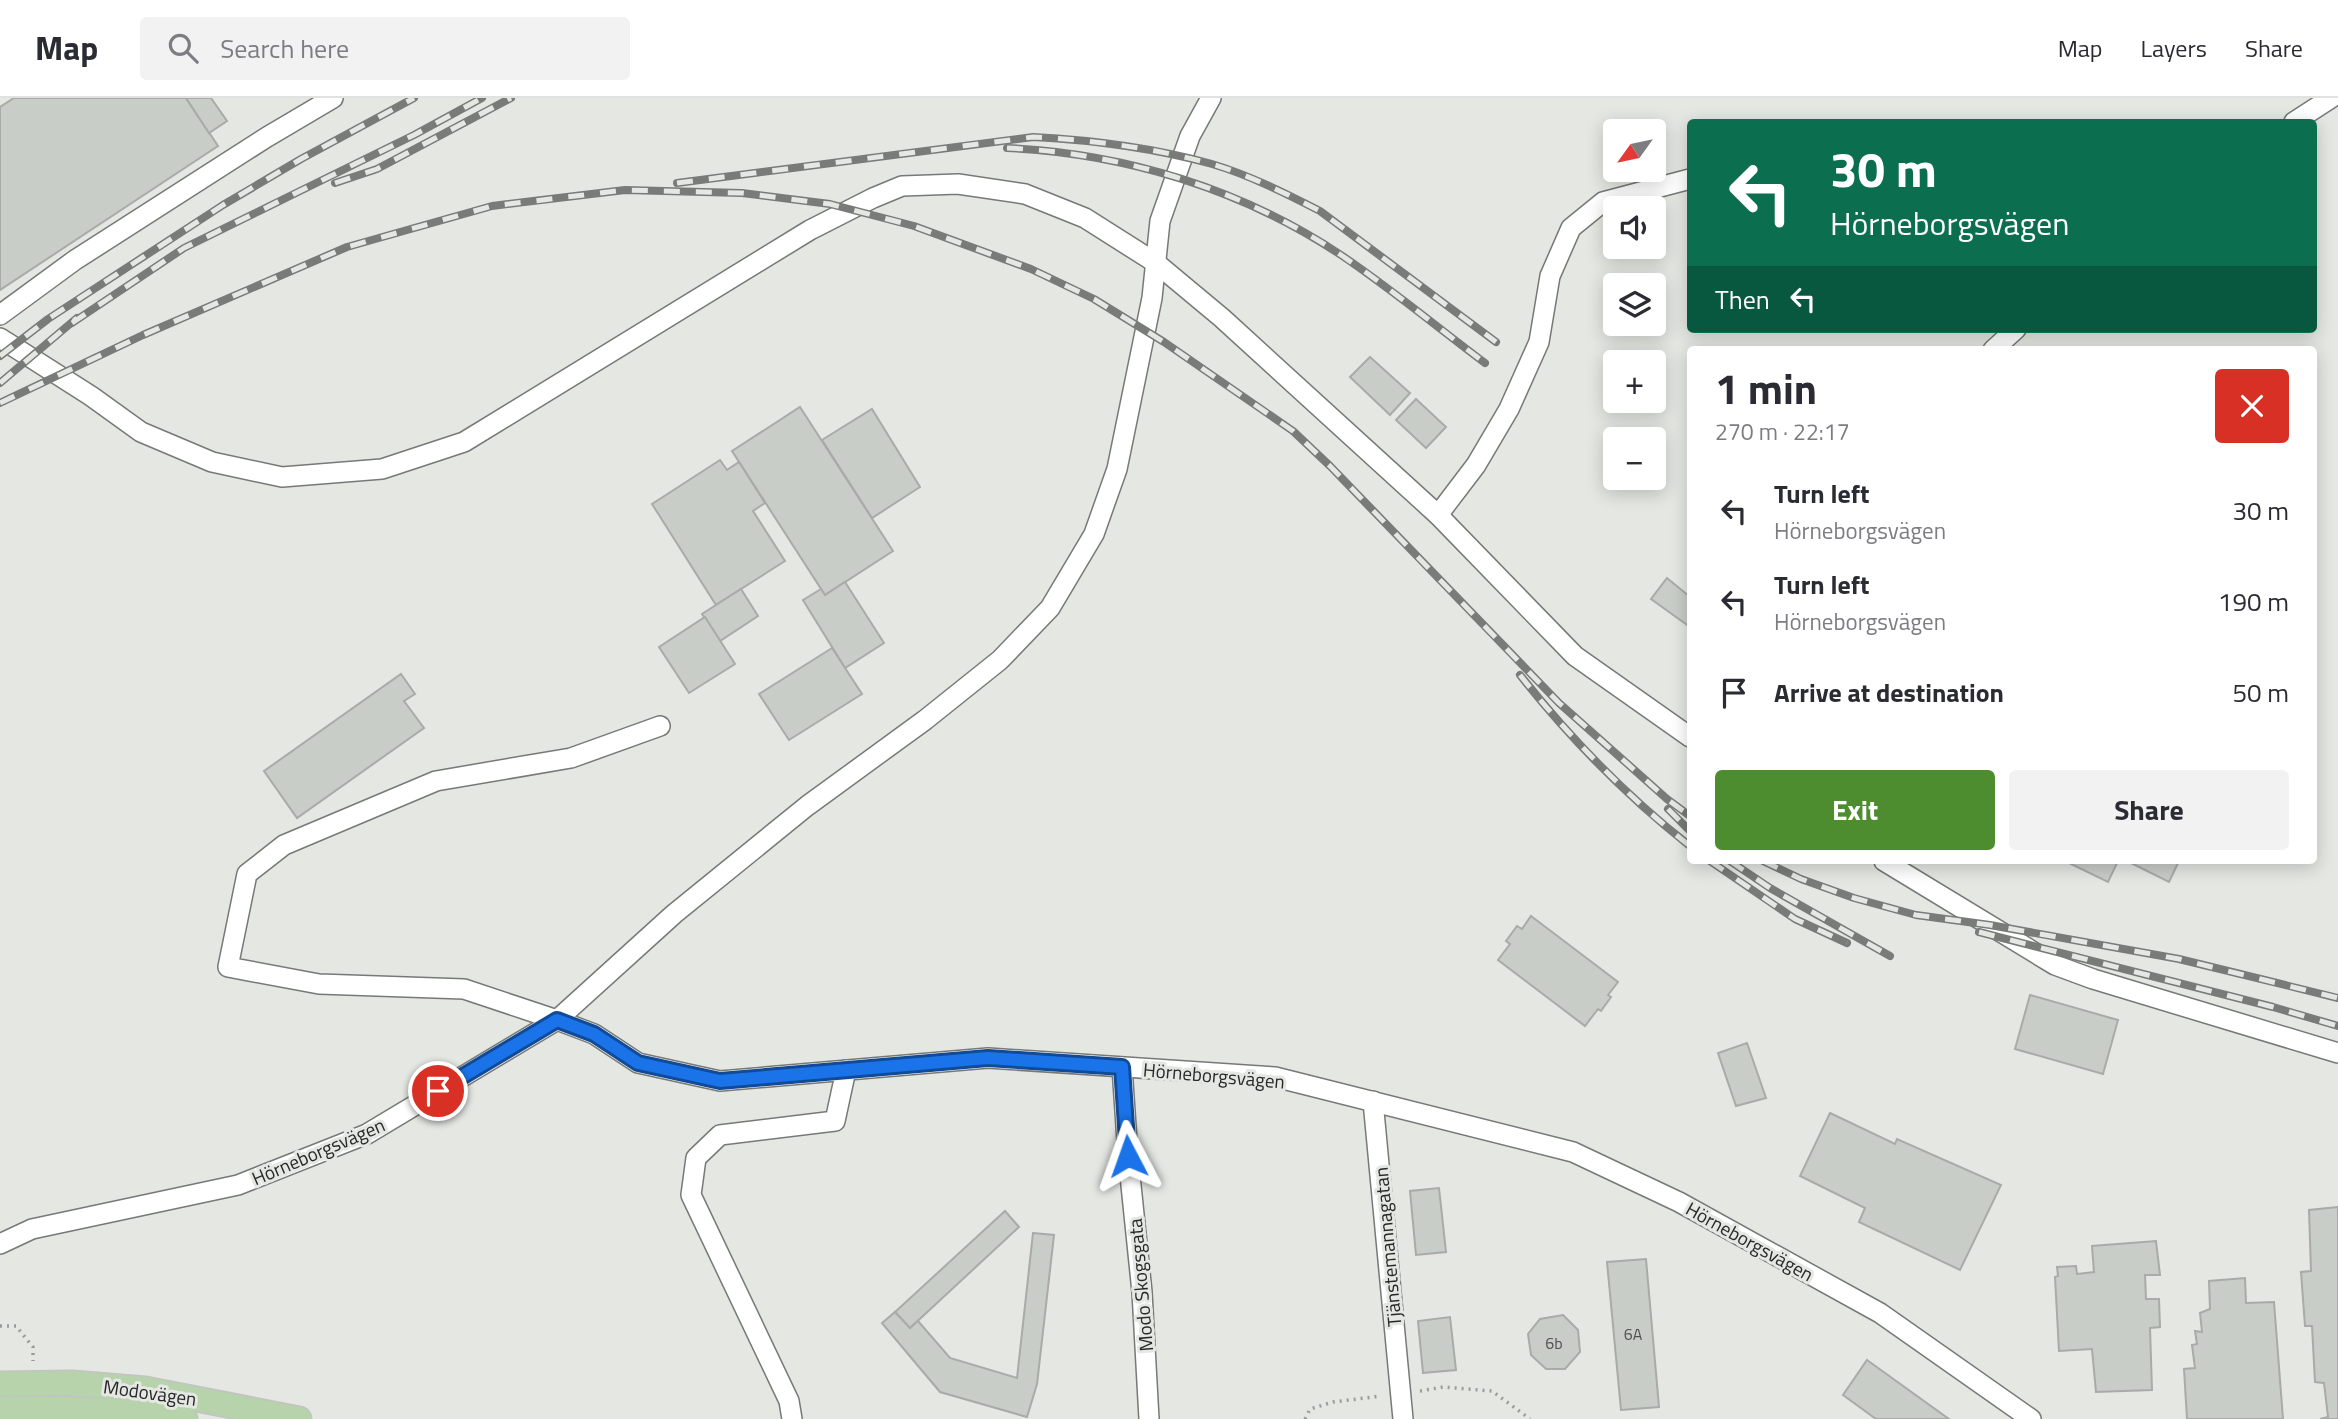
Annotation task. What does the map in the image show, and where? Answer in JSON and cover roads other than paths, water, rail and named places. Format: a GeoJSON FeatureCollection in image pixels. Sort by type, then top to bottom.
{"type":"FeatureCollection","features":[{"type":"Feature","properties":{"kind":"main road","name":"Modovägen"},"geometry":{"type":"LineString","coordinates":[[0,1384],[72,1383],[145,1389],[299,1419]]}},
{"type":"Feature","properties":{"kind":"main road","name":"Modovägen"},"geometry":{"type":"LineString","coordinates":[[0,1409],[72,1409],[145,1413],[185,1419]]}},
{"type":"Feature","properties":{"kind":"street"},"geometry":{"type":"LineString","coordinates":[[0,315],[86,253],[333,98]]}},
{"type":"Feature","properties":{"kind":"street"},"geometry":{"type":"LineString","coordinates":[[660,726],[571,758],[436,781],[284,845],[247,874],[228,967],[319,984],[464,989],[557,1020],[674,914],[807,806],[925,720],[1000,660],[1050,608],[1094,534],[1117,469],[1152,298],[1160,221],[1190,136],[1211,98]]}},
{"type":"Feature","properties":{"kind":"street"},"geometry":{"type":"LineString","coordinates":[[2298,119],[2330,98]]}},
{"type":"Feature","properties":{"kind":"street"},"geometry":{"type":"LineString","coordinates":[[1438,515],[1475,465],[1509,409],[1539,342],[1550,276],[1571,228],[1602,202],[1687,181]]}},
{"type":"Feature","properties":{"kind":"street"},"geometry":{"type":"LineString","coordinates":[[0,338],[91,396],[141,432],[212,462],[282,477],[382,469],[464,442],[810,230],[873,198],[902,186],[958,184],[1025,194],[1084,218],[1156,263],[1222,318],[1438,515],[1575,656],[1687,735]]}},
{"type":"Feature","properties":{"kind":"street"},"geometry":{"type":"LineString","coordinates":[[1997,346],[2012,333]]}},
{"type":"Feature","properties":{"kind":"street"},"geometry":{"type":"LineString","coordinates":[[1889,864],[2055,965],[2338,1053]]}},
{"type":"Feature","properties":{"kind":"street","name":"Hörneborgsvägen"},"geometry":{"type":"LineString","coordinates":[[0,1244],[32,1229],[238,1185],[367,1134],[557,1020],[594,1034],[638,1063],[720,1081],[988,1058],[1275,1077],[1573,1152],[1679,1202],[1880,1313],[2031,1419]]}},
{"type":"Feature","properties":{"kind":"street","name":"Modo Skogsgata"},"geometry":{"type":"LineString","coordinates":[[1122,1067],[1142,1292],[1149,1419]]}},
{"type":"Feature","properties":{"kind":"street"},"geometry":{"type":"LineString","coordinates":[[792,1419],[789,1401],[691,1195],[696,1158],[720,1135],[835,1121],[846,1070]]}},
{"type":"Feature","properties":{"kind":"street","name":"Tjänstemannagatan"},"geometry":{"type":"LineString","coordinates":[[1373,1101],[1403,1419]]}},
{"type":"Feature","properties":{"kind":"railway"},"geometry":{"type":"LineString","coordinates":[[0,356],[48,319],[223,205],[414,98]]}},
{"type":"Feature","properties":{"kind":"railway"},"geometry":{"type":"LineString","coordinates":[[72,323],[184,248],[414,135],[482,98]]}},
{"type":"Feature","properties":{"kind":"railway"},"geometry":{"type":"LineString","coordinates":[[335,183],[377,169],[511,98]]}},
{"type":"Feature","properties":{"kind":"railway"},"geometry":{"type":"LineString","coordinates":[[677,183],[1033,137],[1168,153],[1240,173],[1320,211],[1496,342]]}},
{"type":"Feature","properties":{"kind":"railway"},"geometry":{"type":"LineString","coordinates":[[1007,148],[1051,151],[1138,167],[1223,193],[1264,211],[1341,255],[1485,363]]}},
{"type":"Feature","properties":{"kind":"railway"},"geometry":{"type":"LineString","coordinates":[[0,403],[143,335],[347,247],[492,206],[625,190],[742,193],[830,204],[914,226],[1031,269],[1094,299],[1164,342],[1293,431],[1559,703],[1687,814]]}},
{"type":"Feature","properties":{"kind":"railway"},"geometry":{"type":"LineString","coordinates":[[0,383],[77,318]]}},
{"type":"Feature","properties":{"kind":"railway"},"geometry":{"type":"LineString","coordinates":[[1520,675],[1600,766],[1687,843]]}},
{"type":"Feature","properties":{"kind":"railway"},"geometry":{"type":"LineString","coordinates":[[1668,809],[1687,828]]}},
{"type":"Feature","properties":{"kind":"railway"},"geometry":{"type":"LineString","coordinates":[[1714,864],[1795,919],[1847,943]]}},
{"type":"Feature","properties":{"kind":"railway"},"geometry":{"type":"LineString","coordinates":[[1734,864],[1770,888],[1890,956]]}},
{"type":"Feature","properties":{"kind":"railway"},"geometry":{"type":"LineString","coordinates":[[1769,864],[1801,879],[1854,898],[1916,915],[1990,925],[2179,959],[2338,998]]}},
{"type":"Feature","properties":{"kind":"railway"},"geometry":{"type":"LineString","coordinates":[[1979,932],[2338,1026]]}}]}
